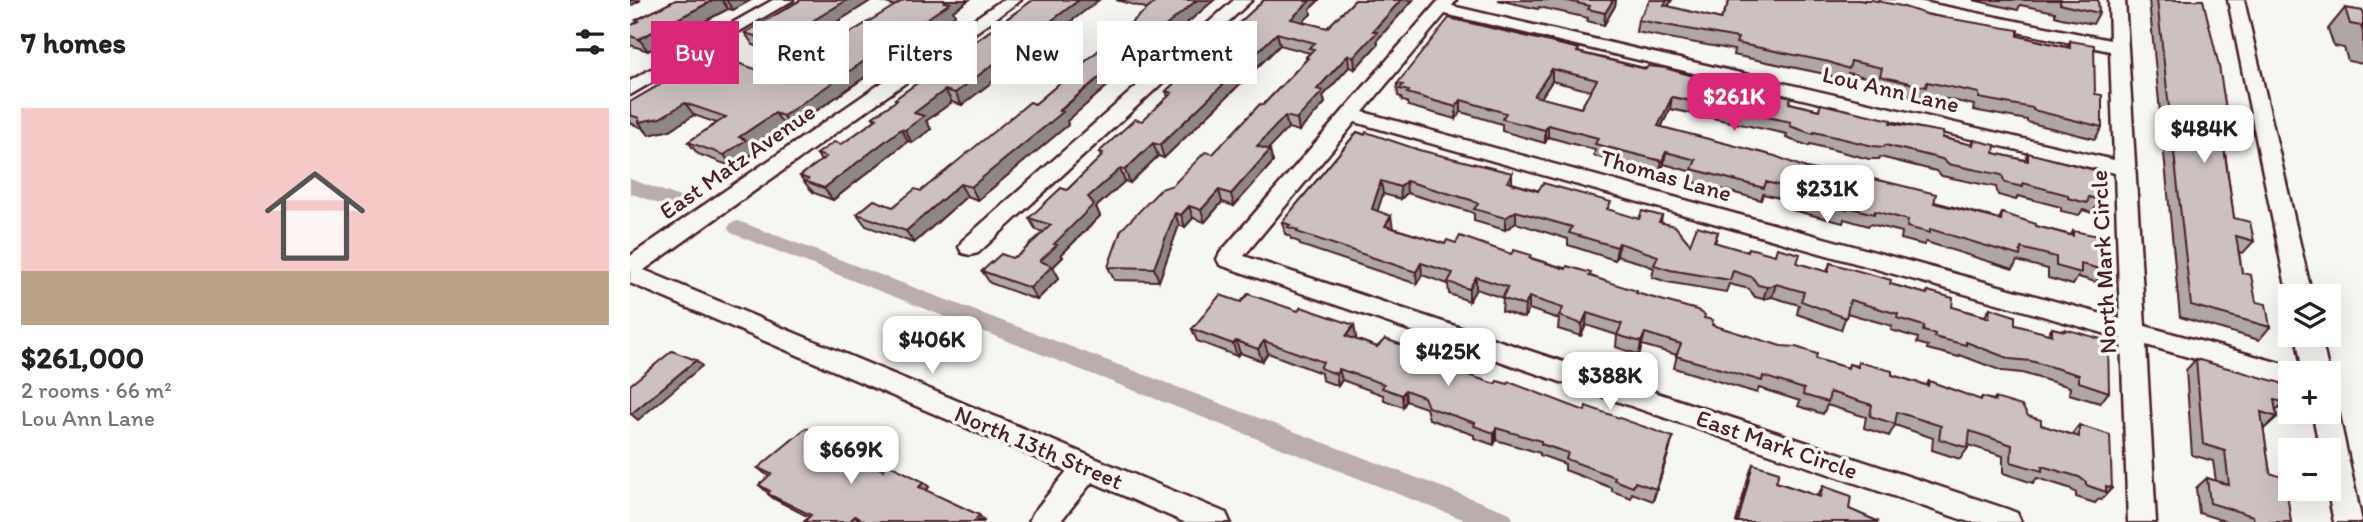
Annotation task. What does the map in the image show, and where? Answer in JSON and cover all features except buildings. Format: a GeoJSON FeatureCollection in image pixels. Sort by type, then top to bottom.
{"type":"FeatureCollection","features":[{"type":"Feature","properties":{"kind":"street"},"geometry":{"type":"LineString","coordinates":[[630,89],[785,0]]}},
{"type":"Feature","properties":{"kind":"street","name":"East Matz Avenue"},"geometry":{"type":"LineString","coordinates":[[630,271],[1013,0]]}},
{"type":"Feature","properties":{"kind":"street"},"geometry":{"type":"LineString","coordinates":[[970,247],[1244,0]]}},
{"type":"Feature","properties":{"kind":"street"},"geometry":{"type":"LineString","coordinates":[[1888,0],[2119,47]]}},
{"type":"Feature","properties":{"kind":"street","name":"North Mark Circle"},"geometry":{"type":"LineString","coordinates":[[2117,0],[2142,522]]}},
{"type":"Feature","properties":{"kind":"street"},"geometry":{"type":"LineString","coordinates":[[2236,0],[2297,284]]}},
{"type":"Feature","properties":{"kind":"street"},"geometry":{"type":"LineString","coordinates":[[1351,115],[1445,4]]}},
{"type":"Feature","properties":{"kind":"street","name":"Lou Ann Lane"},"geometry":{"type":"LineString","coordinates":[[1445,4],[2125,169]]}},
{"type":"Feature","properties":{"kind":"street","name":"East Mark Circle"},"geometry":{"type":"LineString","coordinates":[[1351,115],[1228,259],[2007,522]]}},
{"type":"Feature","properties":{"kind":"street","name":"Thomas Lane"},"geometry":{"type":"LineString","coordinates":[[1351,115],[2278,372]]}},
{"type":"Feature","properties":{"kind":"street","name":"North 13th Street"},"geometry":{"type":"LineString","coordinates":[[630,271],[1216,522]]}},
{"type":"Feature","properties":{"kind":"street"},"geometry":{"type":"LineString","coordinates":[[2328,424],[2348,522]]}},
{"type":"Feature","properties":{"kind":"street"},"geometry":{"type":"LineString","coordinates":[[1043,522],[1087,467]]}},
{"type":"Feature","properties":{"kind":"waterway"},"geometry":{"type":"LineString","coordinates":[[630,186],[673,202]]}},
{"type":"Feature","properties":{"kind":"waterway"},"geometry":{"type":"LineString","coordinates":[[738,228],[1501,522]]}}]}
